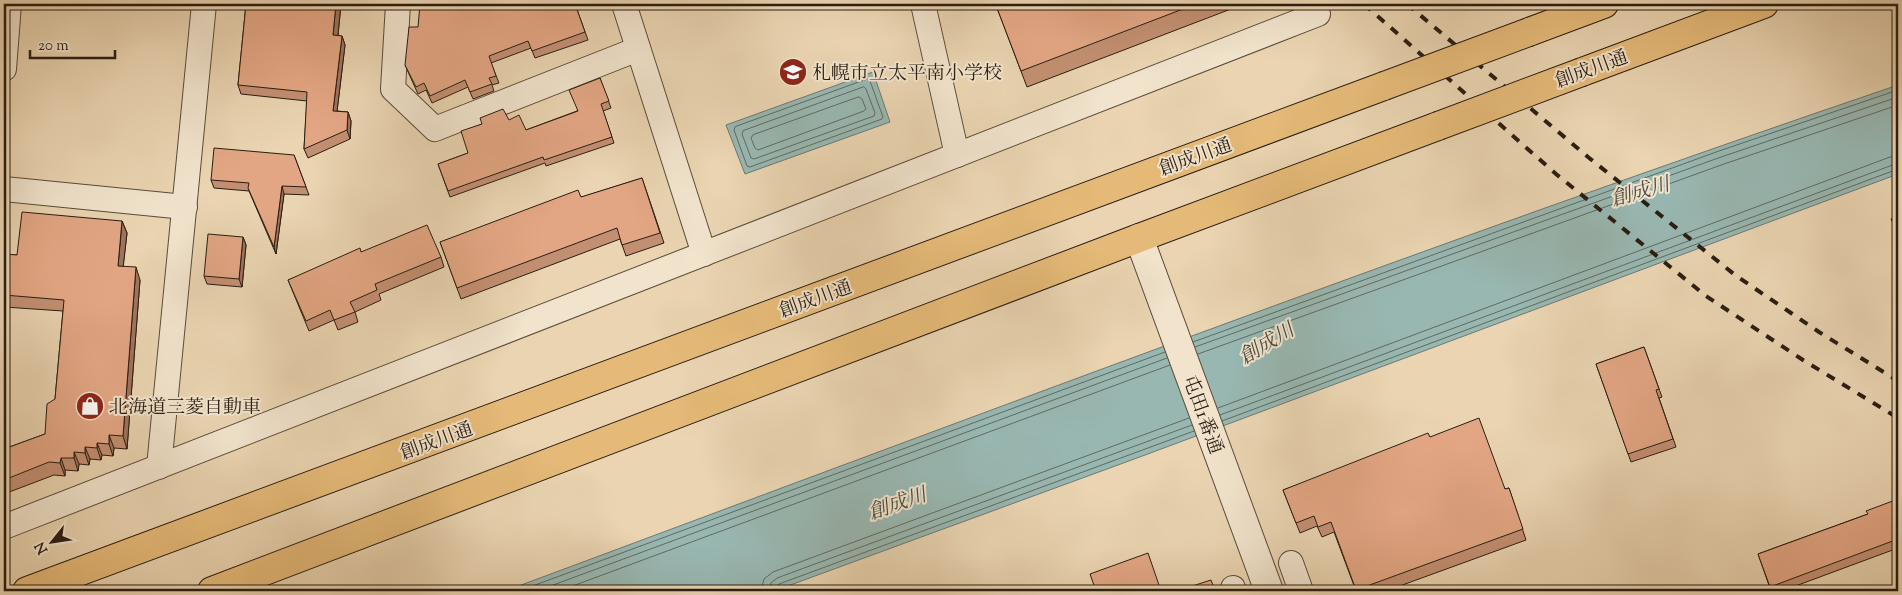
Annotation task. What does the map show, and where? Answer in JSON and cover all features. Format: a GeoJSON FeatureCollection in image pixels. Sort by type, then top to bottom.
{"type":"FeatureCollection","features":[{"type":"Feature","properties":{"kind":"highway","name":"創成川通"},"geometry":{"type":"LineString","coordinates":[[27,591],[1604,4]]}},
{"type":"Feature","properties":{"kind":"highway","name":"創成川通"},"geometry":{"type":"LineString","coordinates":[[212,591],[1139,238],[1764,4]]}},
{"type":"Feature","properties":{"kind":"street"},"geometry":{"type":"LineString","coordinates":[[4,69],[10,4]]}},
{"type":"Feature","properties":{"kind":"street"},"geometry":{"type":"LineString","coordinates":[[159,467],[204,4]]}},
{"type":"Feature","properties":{"kind":"street"},"geometry":{"type":"LineString","coordinates":[[398,4],[394,89],[435,129],[638,49]]}},
{"type":"Feature","properties":{"kind":"street"},"geometry":{"type":"LineString","coordinates":[[624,4],[704,254]]}},
{"type":"Feature","properties":{"kind":"street"},"geometry":{"type":"LineString","coordinates":[[923,4],[958,155]]}},
{"type":"Feature","properties":{"kind":"street"},"geometry":{"type":"LineString","coordinates":[[4,526],[1318,14]]}},
{"type":"Feature","properties":{"kind":"street"},"geometry":{"type":"LineString","coordinates":[[4,189],[185,207]]}},
{"type":"Feature","properties":{"kind":"street","name":"屯田1番通"},"geometry":{"type":"LineString","coordinates":[[1139,238],[1269,591]]}},
{"type":"Feature","properties":{"kind":"street"},"geometry":{"type":"LineString","coordinates":[[1291,563],[1302,591]]}},
{"type":"Feature","properties":{"kind":"water"},"geometry":{"type":"Polygon","coordinates":[[[873,72],[890,122],[745,174],[726,125],[873,72]]]}},
{"type":"Feature","properties":{"kind":"water","name":"創成川"},"geometry":{"type":"Polygon","coordinates":[[[1898,85],[1898,174],[1137,458],[774,591],[505,591],[1374,270],[1723,145],[1898,85]]]}},
{"type":"Feature","properties":{"kind":"building"},"geometry":{"type":"Polygon","coordinates":[[[246,4],[336,4],[333,35],[342,36],[333,111],[348,112],[347,130],[304,149],[307,92],[238,85],[246,4]]]}},
{"type":"Feature","properties":{"kind":"building"},"geometry":{"type":"Polygon","coordinates":[[[420,4],[575,4],[585,32],[532,51],[528,41],[489,56],[496,76],[489,78],[492,84],[470,92],[465,80],[430,96],[424,83],[416,87],[405,65],[409,27],[418,27],[420,4]]]}},
{"type":"Feature","properties":{"kind":"building"},"geometry":{"type":"Polygon","coordinates":[[[1008,4],[1196,4],[1021,71],[997,8],[1008,4]]]}},
{"type":"Feature","properties":{"kind":"building"},"geometry":{"type":"Polygon","coordinates":[[[600,78],[609,101],[601,104],[612,137],[544,160],[543,157],[448,191],[438,164],[468,153],[461,131],[482,124],[480,118],[503,109],[509,120],[519,115],[526,130],[578,111],[569,90],[600,78]]]}},
{"type":"Feature","properties":{"kind":"building"},"geometry":{"type":"Polygon","coordinates":[[[214,148],[294,155],[306,187],[282,186],[274,247],[248,188],[249,183],[211,180],[214,148]]]}},
{"type":"Feature","properties":{"kind":"building"},"geometry":{"type":"Polygon","coordinates":[[[642,178],[660,233],[622,245],[617,228],[457,288],[440,242],[578,190],[581,197],[642,178]]]}},
{"type":"Feature","properties":{"kind":"building"},"geometry":{"type":"Polygon","coordinates":[[[22,212],[122,221],[118,266],[136,267],[123,436],[109,435],[109,444],[97,443],[97,448],[85,447],[85,453],[74,452],[74,458],[61,458],[60,463],[49,462],[4,480],[4,449],[45,434],[47,404],[55,399],[64,300],[4,295],[4,254],[17,255],[22,212]]]}},
{"type":"Feature","properties":{"kind":"building"},"geometry":{"type":"Polygon","coordinates":[[[1898,216],[1898,235],[1891,219],[1898,216]]]}},
{"type":"Feature","properties":{"kind":"building"},"geometry":{"type":"Polygon","coordinates":[[[427,225],[441,257],[375,284],[377,290],[350,302],[355,312],[334,320],[330,310],[306,321],[288,280],[360,248],[361,252],[427,225]]]}},
{"type":"Feature","properties":{"kind":"building"},"geometry":{"type":"Polygon","coordinates":[[[208,234],[243,237],[239,279],[204,276],[208,234]]]}},
{"type":"Feature","properties":{"kind":"building"},"geometry":{"type":"Polygon","coordinates":[[[1644,347],[1659,389],[1656,390],[1673,439],[1628,454],[1596,364],[1644,347]]]}},
{"type":"Feature","properties":{"kind":"building"},"geometry":{"type":"Polygon","coordinates":[[[1479,418],[1505,489],[1509,488],[1523,529],[1356,590],[1331,522],[1318,527],[1314,516],[1296,523],[1283,490],[1428,433],[1430,437],[1479,418]]]}},
{"type":"Feature","properties":{"kind":"building"},"geometry":{"type":"Polygon","coordinates":[[[1898,499],[1898,539],[1770,587],[1758,554],[1868,514],[1866,511],[1898,499]]]}},
{"type":"Feature","properties":{"kind":"building"},"geometry":{"type":"Polygon","coordinates":[[[1148,553],[1161,591],[1096,591],[1090,574],[1148,553]]]}},
{"type":"Feature","properties":{"kind":"building"},"geometry":{"type":"Polygon","coordinates":[[[1211,580],[1215,591],[1177,591],[1211,580]]]}},
{"type":"Feature","properties":{"kind":"railway"},"geometry":{"type":"LineString","coordinates":[[1364,4],[1556,174],[1706,296],[1803,360],[1898,418]]}},
{"type":"Feature","properties":{"kind":"railway"},"geometry":{"type":"LineString","coordinates":[[1407,4],[1588,157],[1735,275],[1819,332],[1898,381]]}},
{"type":"Feature","properties":{"kind":"place","name":"札幌市立太平南小学校"},"geometry":{"type":"Point","coordinates":[793,72]}},
{"type":"Feature","properties":{"kind":"place","name":"北海道三菱自動車"},"geometry":{"type":"Point","coordinates":[90,406]}}]}
